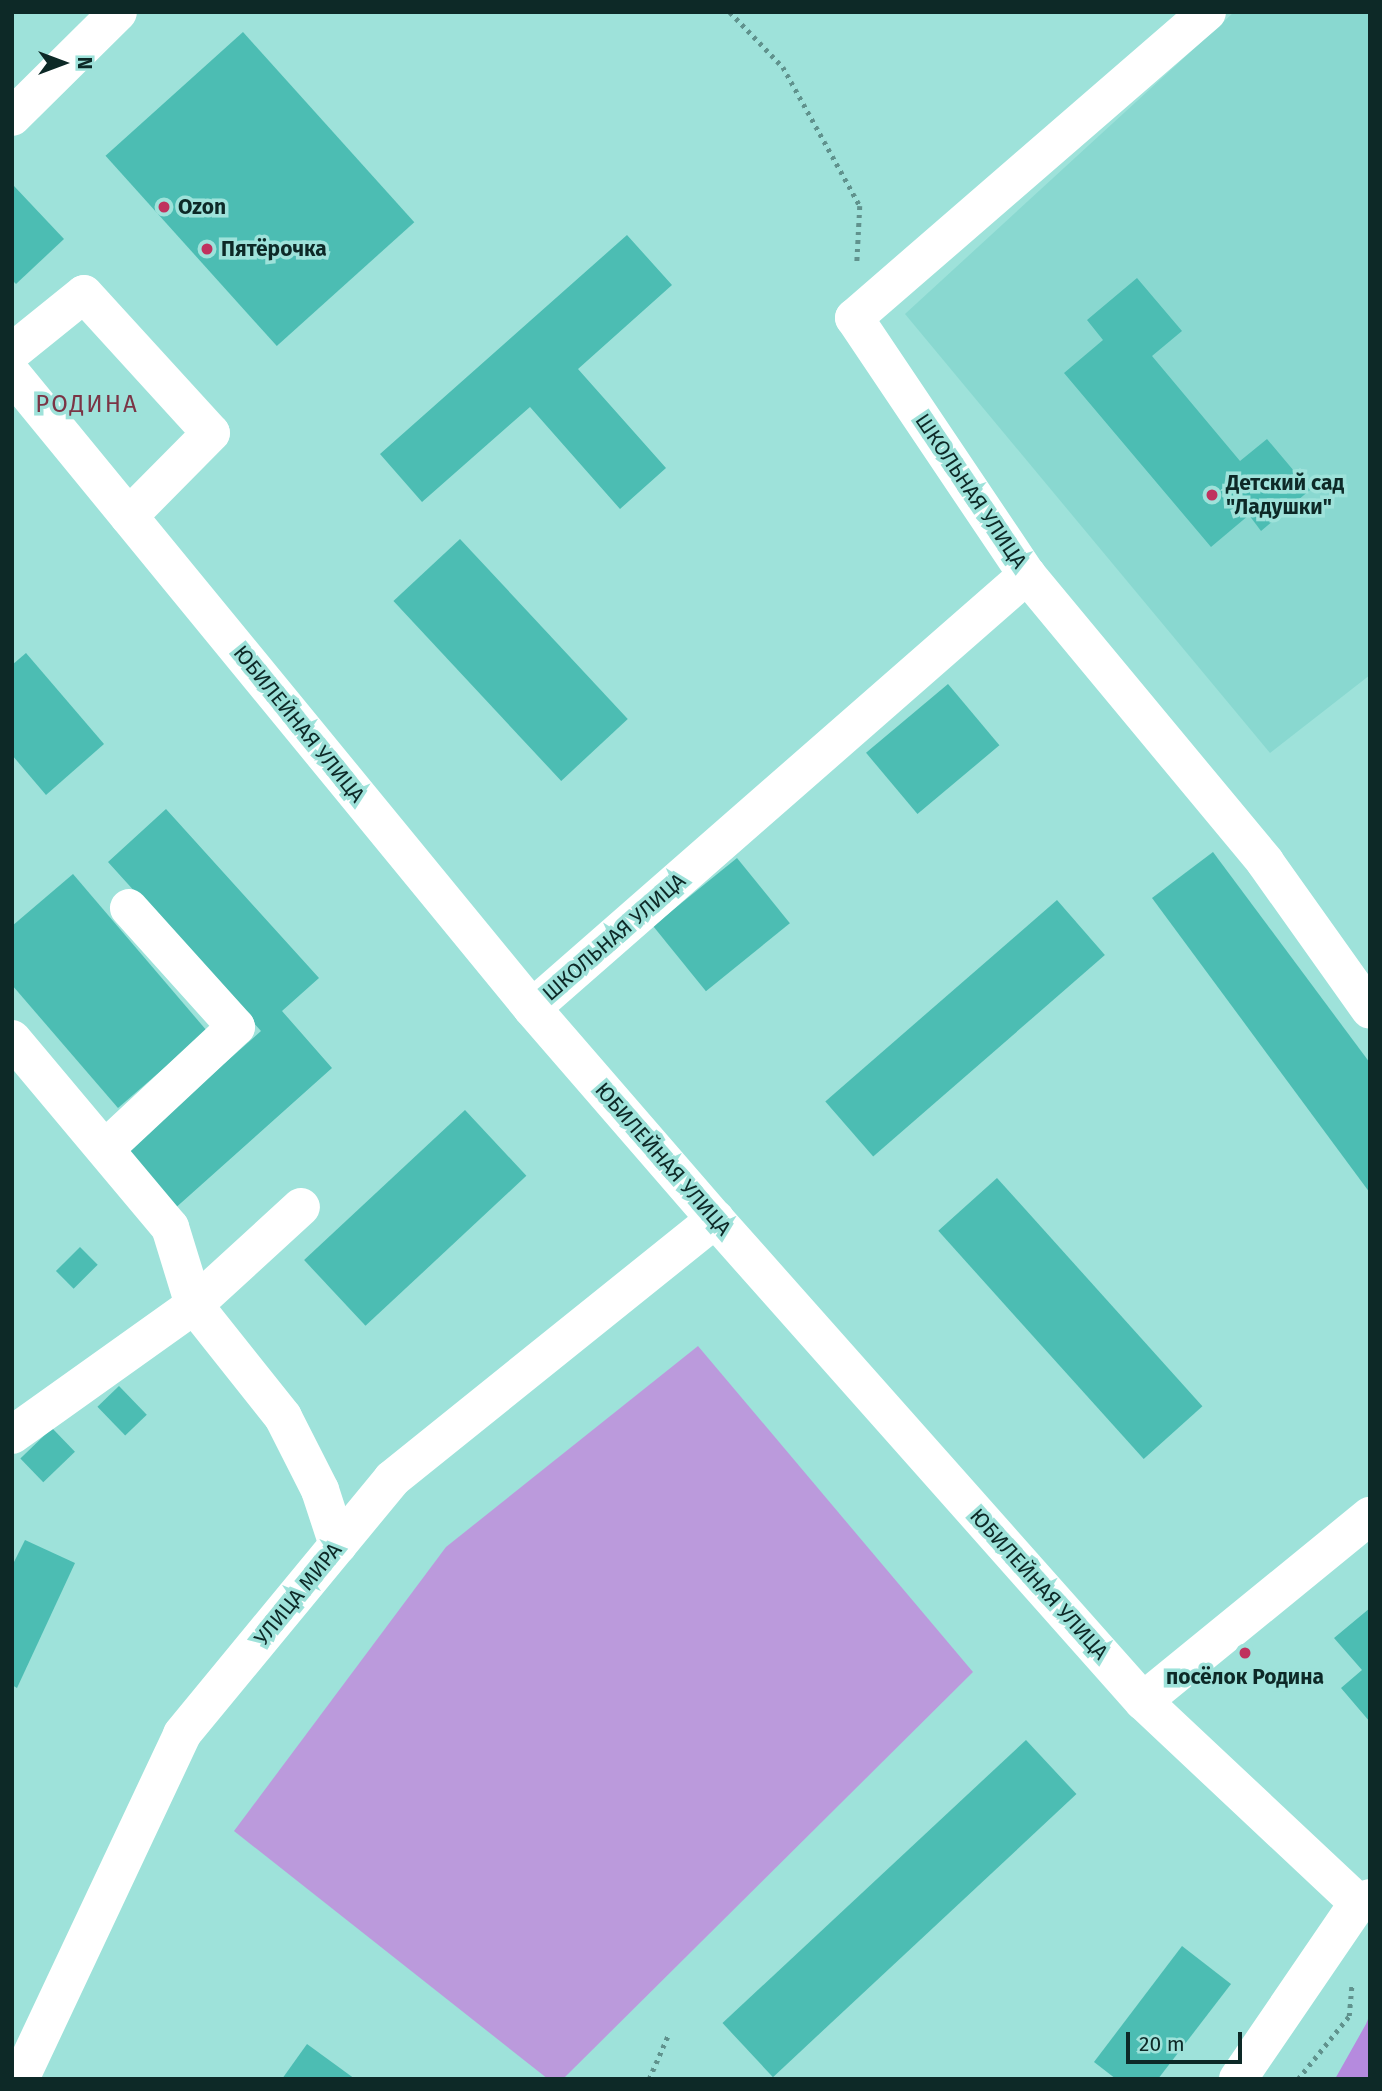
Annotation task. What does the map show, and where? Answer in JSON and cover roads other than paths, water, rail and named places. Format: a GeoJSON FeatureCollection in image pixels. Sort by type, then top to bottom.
{"type":"FeatureCollection","features":[{"type":"Feature","properties":{"kind":"street"},"geometry":{"type":"LineString","coordinates":[[12,117],[118,12]]}},
{"type":"Feature","properties":{"kind":"street","name":"ШКОЛЬНАЯ УЛИЦА"},"geometry":{"type":"LineString","coordinates":[[532,1008],[1027,575],[855,318],[1208,12]]}},
{"type":"Feature","properties":{"kind":"street"},"geometry":{"type":"LineString","coordinates":[[12,352],[84,295],[211,433],[128,516]]}},
{"type":"Feature","properties":{"kind":"street","name":"ЮБИЛЕЙНАЯ УЛИЦА"},"geometry":{"type":"LineString","coordinates":[[12,374],[532,1008],[715,1219],[1143,1701],[1364,1900]]}},
{"type":"Feature","properties":{"kind":"street"},"geometry":{"type":"LineString","coordinates":[[1027,575],[1265,862],[1370,1010]]}},
{"type":"Feature","properties":{"kind":"street"},"geometry":{"type":"LineString","coordinates":[[105,1149],[236,1027],[129,908]]}},
{"type":"Feature","properties":{"kind":"street"},"geometry":{"type":"LineString","coordinates":[[12,1039],[170,1227],[194,1305],[283,1417],[320,1490],[338,1545]]}},
{"type":"Feature","properties":{"kind":"street"},"geometry":{"type":"LineString","coordinates":[[12,1435],[194,1305],[300,1207]]}},
{"type":"Feature","properties":{"kind":"street","name":"УЛИЦА МИРА"},"geometry":{"type":"LineString","coordinates":[[20,2079],[183,1734],[392,1479],[715,1219]]}},
{"type":"Feature","properties":{"kind":"street"},"geometry":{"type":"LineString","coordinates":[[1143,1701],[1370,1516]]}},
{"type":"Feature","properties":{"kind":"street"},"geometry":{"type":"LineString","coordinates":[[1238,2079],[1364,1900]]}},
{"type":"Feature","properties":{"kind":"place","name":"Ozon"},"geometry":{"type":"Point","coordinates":[164,207]}},
{"type":"Feature","properties":{"kind":"place","name":"Пятёрочка"},"geometry":{"type":"Point","coordinates":[207,249]}},
{"type":"Feature","properties":{"kind":"place","name":"Детский сад \"Ладушки\""},"geometry":{"type":"Point","coordinates":[1212,495]}},
{"type":"Feature","properties":{"kind":"place","name":"посёлок Родина"},"geometry":{"type":"Point","coordinates":[1245,1653]}},
{"type":"Feature","properties":{"kind":"district","name":"РОДИНА"},"geometry":{"type":"Point","coordinates":[87,405]}}]}
